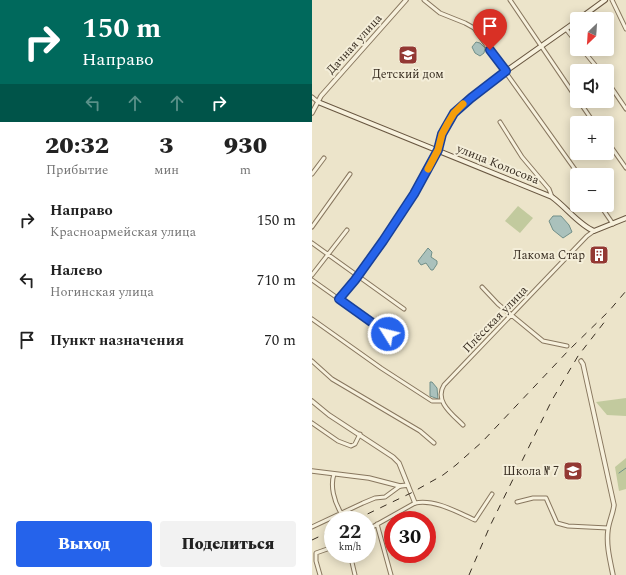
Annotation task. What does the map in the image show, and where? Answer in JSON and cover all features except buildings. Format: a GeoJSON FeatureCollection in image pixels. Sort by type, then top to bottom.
{"type":"FeatureCollection","features":[{"type":"Feature","properties":{"kind":"main road"},"geometry":{"type":"LineString","coordinates":[[589,12],[605,0]]}},
{"type":"Feature","properties":{"kind":"main road"},"geometry":{"type":"LineString","coordinates":[[438,150],[442,134],[454,113],[506,71],[570,26]]}},
{"type":"Feature","properties":{"kind":"main road","name":"улица Колосова"},"geometry":{"type":"LineString","coordinates":[[318,102],[552,197],[588,229],[594,231]]}},
{"type":"Feature","properties":{"kind":"main road"},"geometry":{"type":"LineString","coordinates":[[594,231],[626,218]]}},
{"type":"Feature","properties":{"kind":"street","name":"Дачная улица"},"geometry":{"type":"LineString","coordinates":[[312,113],[320,96],[406,0]]}},
{"type":"Feature","properties":{"kind":"street"},"geometry":{"type":"LineString","coordinates":[[424,0],[440,13],[474,28],[506,71],[573,168]]}},
{"type":"Feature","properties":{"kind":"street"},"geometry":{"type":"LineString","coordinates":[[510,0],[570,88]]}},
{"type":"Feature","properties":{"kind":"street"},"geometry":{"type":"LineString","coordinates":[[612,0],[626,29]]}},
{"type":"Feature","properties":{"kind":"street"},"geometry":{"type":"LineString","coordinates":[[566,29],[570,34]]}},
{"type":"Feature","properties":{"kind":"street"},"geometry":{"type":"LineString","coordinates":[[588,56],[594,64]]}},
{"type":"Feature","properties":{"kind":"street"},"geometry":{"type":"LineString","coordinates":[[614,91],[626,109]]}},
{"type":"Feature","properties":{"kind":"street"},"geometry":{"type":"LineString","coordinates":[[312,97],[318,102]]}},
{"type":"Feature","properties":{"kind":"street"},"geometry":{"type":"LineString","coordinates":[[500,122],[522,157],[549,189],[552,197]]}},
{"type":"Feature","properties":{"kind":"street"},"geometry":{"type":"LineString","coordinates":[[339,299],[383,241],[414,194],[438,150]]}},
{"type":"Feature","properties":{"kind":"street"},"geometry":{"type":"LineString","coordinates":[[614,151],[626,168]]}},
{"type":"Feature","properties":{"kind":"street"},"geometry":{"type":"LineString","coordinates":[[312,174],[324,158]]}},
{"type":"Feature","properties":{"kind":"street"},"geometry":{"type":"LineString","coordinates":[[312,227],[350,174]]}},
{"type":"Feature","properties":{"kind":"street"},"geometry":{"type":"LineString","coordinates":[[605,212],[613,224]]}},
{"type":"Feature","properties":{"kind":"street"},"geometry":{"type":"LineString","coordinates":[[312,275],[347,230]]}},
{"type":"Feature","properties":{"kind":"street","name":"Плёсская улица"},"geometry":{"type":"LineString","coordinates":[[441,400],[441,390],[444,385],[587,236],[594,231]]}},
{"type":"Feature","properties":{"kind":"street"},"geometry":{"type":"LineString","coordinates":[[312,243],[404,309]]}},
{"type":"Feature","properties":{"kind":"street"},"geometry":{"type":"LineString","coordinates":[[312,280],[388,334]]}},
{"type":"Feature","properties":{"kind":"street"},"geometry":{"type":"LineString","coordinates":[[482,287],[498,304],[544,341],[567,346]]}},
{"type":"Feature","properties":{"kind":"street"},"geometry":{"type":"LineString","coordinates":[[312,319],[381,368],[432,401],[441,400],[463,425]]}},
{"type":"Feature","properties":{"kind":"street"},"geometry":{"type":"LineString","coordinates":[[581,360],[614,505],[613,514],[608,528],[607,539],[613,575]]}},
{"type":"Feature","properties":{"kind":"street"},"geometry":{"type":"LineString","coordinates":[[312,361],[332,380],[420,431],[434,443]]}},
{"type":"Feature","properties":{"kind":"street"},"geometry":{"type":"LineString","coordinates":[[312,401],[329,415],[393,457],[399,463],[415,504]]}},
{"type":"Feature","properties":{"kind":"street"},"geometry":{"type":"LineString","coordinates":[[312,423],[338,441],[351,446],[355,444],[360,434]]}},
{"type":"Feature","properties":{"kind":"street"},"geometry":{"type":"LineString","coordinates":[[312,471],[369,478],[400,486],[408,485]]}},
{"type":"Feature","properties":{"kind":"street"},"geometry":{"type":"LineString","coordinates":[[334,474],[331,481],[337,506],[340,511]]}},
{"type":"Feature","properties":{"kind":"street"},"geometry":{"type":"LineString","coordinates":[[346,511],[375,498],[385,497],[400,486]]}},
{"type":"Feature","properties":{"kind":"street"},"geometry":{"type":"LineString","coordinates":[[392,575],[377,524],[415,504],[422,502],[440,505],[476,520],[492,494]]}},
{"type":"Feature","properties":{"kind":"street"},"geometry":{"type":"LineString","coordinates":[[517,502],[533,498],[546,498],[557,523],[568,526],[608,528]]}},
{"type":"Feature","properties":{"kind":"street"},"geometry":{"type":"LineString","coordinates":[[312,527],[324,521]]}},
{"type":"Feature","properties":{"kind":"street"},"geometry":{"type":"LineString","coordinates":[[320,575],[316,561],[316,553],[324,550]]}},
{"type":"Feature","properties":{"kind":"street"},"geometry":{"type":"LineString","coordinates":[[352,563],[355,575]]}},
{"type":"Feature","properties":{"kind":"green space"},"geometry":{"type":"Polygon","coordinates":[[[518,206],[533,218],[520,233],[505,221],[518,206]]]}},
{"type":"Feature","properties":{"kind":"green space"},"geometry":{"type":"Polygon","coordinates":[[[626,398],[626,416],[607,415],[596,402],[626,398]]]}},
{"type":"Feature","properties":{"kind":"green space"},"geometry":{"type":"Polygon","coordinates":[[[626,458],[626,489],[619,491],[615,467],[626,458]]]}},
{"type":"Feature","properties":{"kind":"water"},"geometry":{"type":"Polygon","coordinates":[[[476,42],[480,43],[485,48],[484,53],[480,56],[475,53],[472,47],[476,42]]]}},
{"type":"Feature","properties":{"kind":"water"},"geometry":{"type":"Polygon","coordinates":[[[553,216],[561,216],[569,225],[572,232],[563,238],[553,230],[549,221],[553,216]]]}},
{"type":"Feature","properties":{"kind":"water"},"geometry":{"type":"Polygon","coordinates":[[[428,248],[432,252],[431,257],[437,261],[437,264],[433,270],[431,270],[426,263],[421,265],[418,261],[428,248]]]}},
{"type":"Feature","properties":{"kind":"water"},"geometry":{"type":"Polygon","coordinates":[[[430,382],[432,382],[437,388],[438,399],[430,396],[430,382]]]}},
{"type":"Feature","properties":{"kind":"waterway"},"geometry":{"type":"LineString","coordinates":[[619,473],[626,468]]}},
{"type":"Feature","properties":{"kind":"railway"},"geometry":{"type":"LineString","coordinates":[[374,511],[411,493],[443,475],[456,465],[482,442],[569,350],[609,311],[626,291]]}},
{"type":"Feature","properties":{"kind":"railway"},"geometry":{"type":"LineString","coordinates":[[469,575],[490,526],[552,400],[578,356],[606,320]]}},
{"type":"Feature","properties":{"kind":"railway"},"geometry":{"type":"LineString","coordinates":[[312,540],[324,534]]}},
{"type":"Feature","properties":{"kind":"slow traffic"},"geometry":{"type":"LineString","coordinates":[[428,169],[438,150],[442,134],[454,113],[463,104]]}},
{"type":"Feature","properties":{"kind":"place","name":"Детский дом"},"geometry":{"type":"Point","coordinates":[408,55]}},
{"type":"Feature","properties":{"kind":"place","name":"Лакома Стар"},"geometry":{"type":"Point","coordinates":[599,255]}},
{"type":"Feature","properties":{"kind":"place","name":"Школа № 7"},"geometry":{"type":"Point","coordinates":[573,471]}},
{"type":"Feature","properties":{"kind":"route"},"geometry":{"type":"LineString","coordinates":[[388,334],[339,299],[355,280],[383,241],[414,194],[438,150],[442,134],[454,113],[506,71],[490,50]]}}]}
